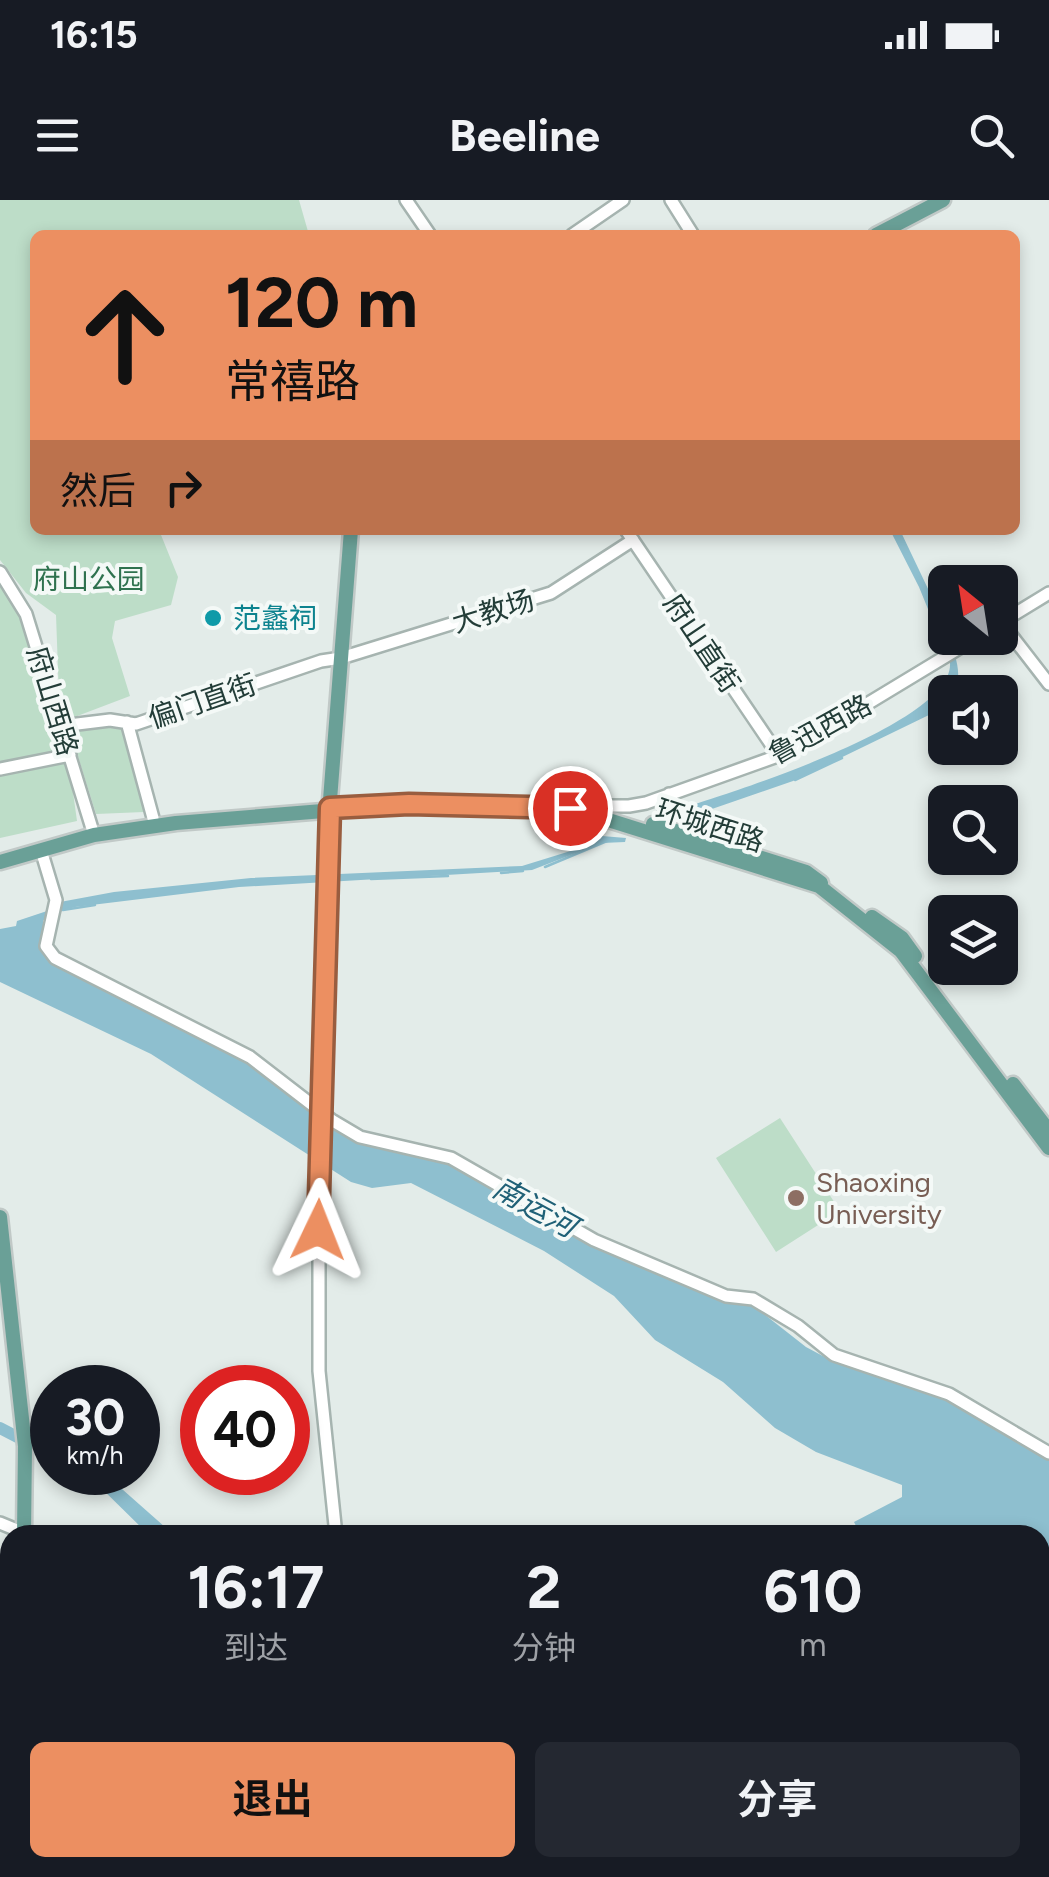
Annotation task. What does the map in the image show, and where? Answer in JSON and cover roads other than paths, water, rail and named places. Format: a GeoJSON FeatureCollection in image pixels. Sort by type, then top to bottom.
{"type":"FeatureCollection","features":[{"type":"Feature","properties":{"kind":"main road"},"geometry":{"type":"LineString","coordinates":[[886,230],[943,200]]}},
{"type":"Feature","properties":{"kind":"main road"},"geometry":{"type":"LineString","coordinates":[[330,804],[351,535]]}},
{"type":"Feature","properties":{"kind":"main road","name":"环城西路"},"geometry":{"type":"LineString","coordinates":[[0,862],[93,831],[409,795],[572,799],[666,832],[806,872],[902,938],[1049,1132]]}},
{"type":"Feature","properties":{"kind":"main road","name":"环城西路"},"geometry":{"type":"LineString","coordinates":[[0,853],[153,818],[330,804],[570,808],[634,822]]}},
{"type":"Feature","properties":{"kind":"main road","name":"环城西路"},"geometry":{"type":"LineString","coordinates":[[666,832],[818,886],[902,951],[1049,1148]]}},
{"type":"Feature","properties":{"kind":"main road"},"geometry":{"type":"LineString","coordinates":[[0,1216],[20,1438],[20,1525]]}},
{"type":"Feature","properties":{"kind":"main road"},"geometry":{"type":"LineString","coordinates":[[0,1284],[20,1438]]}},
{"type":"Feature","properties":{"kind":"street"},"geometry":{"type":"LineString","coordinates":[[406,200],[427,230]]}},
{"type":"Feature","properties":{"kind":"street"},"geometry":{"type":"LineString","coordinates":[[579,230],[624,200]]}},
{"type":"Feature","properties":{"kind":"street"},"geometry":{"type":"LineString","coordinates":[[671,200],[690,230]]}},
{"type":"Feature","properties":{"kind":"street","name":"大教场"},"geometry":{"type":"LineString","coordinates":[[341,658],[551,593],[629,535]]}},
{"type":"Feature","properties":{"kind":"street","name":"府山直街"},"geometry":{"type":"LineString","coordinates":[[629,535],[778,756]]}},
{"type":"Feature","properties":{"kind":"street","name":"府山西路"},"geometry":{"type":"LineString","coordinates":[[0,572],[26,614],[93,831]]}},
{"type":"Feature","properties":{"kind":"street"},"geometry":{"type":"LineString","coordinates":[[1018,612],[1049,593]]}},
{"type":"Feature","properties":{"kind":"street"},"geometry":{"type":"LineString","coordinates":[[1018,645],[1049,684]]}},
{"type":"Feature","properties":{"kind":"street","name":"鲁迅西路"},"geometry":{"type":"LineString","coordinates":[[595,806],[629,806],[778,756],[947,655]]}},
{"type":"Feature","properties":{"kind":"street","name":"偏门直街"},"geometry":{"type":"LineString","coordinates":[[61,726],[124,716],[136,724],[321,661],[341,658]]}},
{"type":"Feature","properties":{"kind":"street"},"geometry":{"type":"LineString","coordinates":[[124,716],[153,818]]}},
{"type":"Feature","properties":{"kind":"street"},"geometry":{"type":"LineString","coordinates":[[0,769],[70,755]]}},
{"type":"Feature","properties":{"kind":"street"},"geometry":{"type":"LineString","coordinates":[[666,832],[669,794]]}},
{"type":"Feature","properties":{"kind":"street"},"geometry":{"type":"LineString","coordinates":[[330,804],[320,1100],[319,1370],[335,1525]]}},
{"type":"Feature","properties":{"kind":"street"},"geometry":{"type":"LineString","coordinates":[[41,850],[56,900],[46,946],[55,958],[250,1056],[333,1121],[360,1137],[451,1158],[594,1240],[726,1296],[753,1299],[798,1326],[834,1355],[948,1394],[1049,1453]]}},
{"type":"Feature","properties":{"kind":"water"},"geometry":{"type":"Polygon","coordinates":[[[893,535],[902,535],[928,589],[928,609],[893,535]]]}},
{"type":"Feature","properties":{"kind":"water"},"geometry":{"type":"Polygon","coordinates":[[[947,655],[954,655],[958,675],[946,675],[950,663],[947,655]]]}},
{"type":"Feature","properties":{"kind":"water"},"geometry":{"type":"Polygon","coordinates":[[[928,699],[928,715],[793,781],[683,819],[683,808],[837,752],[917,709],[928,699]]]}},
{"type":"Feature","properties":{"kind":"water"},"geometry":{"type":"Polygon","coordinates":[[[602,836],[626,838],[625,842],[602,843],[532,870],[239,887],[75,907],[43,921],[45,950],[244,1056],[344,1129],[429,1151],[549,1215],[755,1307],[806,1347],[834,1362],[946,1395],[1049,1457],[1049,1525],[856,1525],[854,1522],[902,1497],[902,1485],[816,1452],[775,1428],[723,1382],[655,1340],[614,1296],[544,1251],[411,1183],[372,1188],[351,1182],[151,1054],[0,982],[0,929],[59,907],[60,902],[114,892],[251,878],[522,866],[577,849],[602,836]]]}},
{"type":"Feature","properties":{"kind":"water"},"geometry":{"type":"Polygon","coordinates":[[[108,1495],[129,1495],[163,1525],[139,1525],[108,1495]]]}},
{"type":"Feature","properties":{"kind":"waterway"},"geometry":{"type":"LineString","coordinates":[[795,780],[842,758]]}},
{"type":"Feature","properties":{"kind":"waterway"},"geometry":{"type":"LineString","coordinates":[[667,822],[683,817]]}},
{"type":"Feature","properties":{"kind":"waterway"},"geometry":{"type":"LineString","coordinates":[[545,867],[607,841]]}},
{"type":"Feature","properties":{"kind":"waterway"},"geometry":{"type":"LineString","coordinates":[[501,873],[523,871]]}},
{"type":"Feature","properties":{"kind":"waterway"},"geometry":{"type":"LineString","coordinates":[[371,879],[448,876]]}},
{"type":"Feature","properties":{"kind":"waterway"},"geometry":{"type":"LineString","coordinates":[[63,910],[95,905]]}},
{"type":"Feature","properties":{"kind":"waterway"},"geometry":{"type":"LineString","coordinates":[[0,1428],[30,1444]]}},
{"type":"Feature","properties":{"kind":"place","name":"范蠡祠"},"geometry":{"type":"Point","coordinates":[213,618]}},
{"type":"Feature","properties":{"kind":"place","name":"Shaoxing University"},"geometry":{"type":"Point","coordinates":[796,1198]}},
{"type":"Feature","properties":{"kind":"park label","name":"府山公园"},"geometry":{"type":"Point","coordinates":[89,579]}},
{"type":"Feature","properties":{"kind":"water label","name":"南运河"},"geometry":{"type":"Point","coordinates":[535,1207]}}]}
